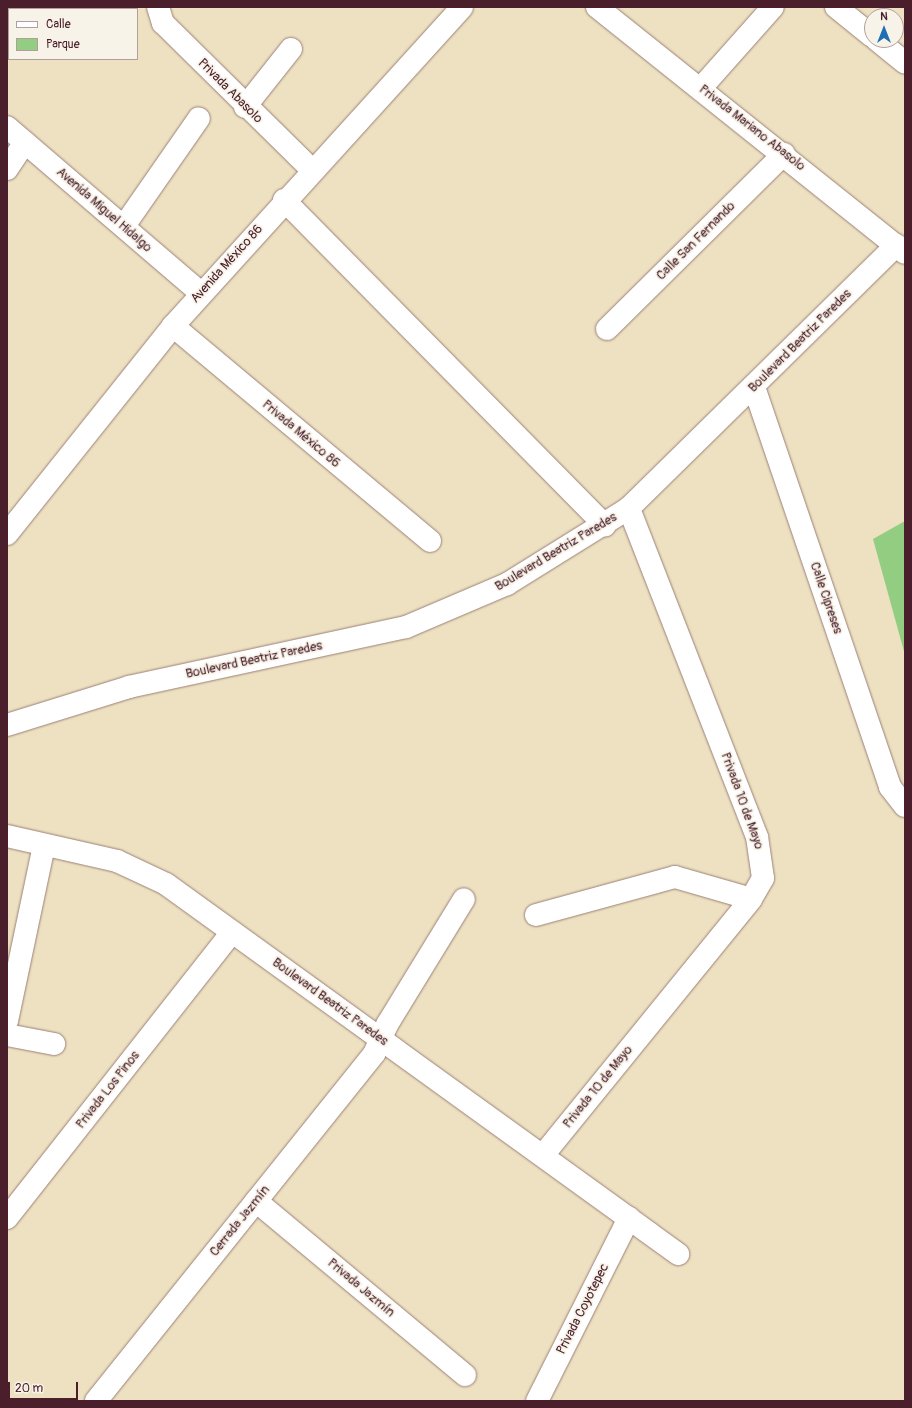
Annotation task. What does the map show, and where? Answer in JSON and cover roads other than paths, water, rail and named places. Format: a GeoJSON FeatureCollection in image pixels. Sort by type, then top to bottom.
{"type":"FeatureCollection","features":[{"type":"Feature","properties":{"kind":"street","name":"Privada Abasolo"},"geometry":{"type":"LineString","coordinates":[[158,7],[163,23],[245,107],[312,170]]}},
{"type":"Feature","properties":{"kind":"street","name":"Avenida México 86"},"geometry":{"type":"LineString","coordinates":[[7,534],[172,326],[284,200],[462,7]]}},
{"type":"Feature","properties":{"kind":"street","name":"Privada Mariano Abasolo"},"geometry":{"type":"LineString","coordinates":[[597,7],[784,154],[901,249]]}},
{"type":"Feature","properties":{"kind":"street"},"geometry":{"type":"LineString","coordinates":[[701,88],[772,7]]}},
{"type":"Feature","properties":{"kind":"street"},"geometry":{"type":"LineString","coordinates":[[836,7],[864,30]]}},
{"type":"Feature","properties":{"kind":"street"},"geometry":{"type":"LineString","coordinates":[[887,48],[905,62]]}},
{"type":"Feature","properties":{"kind":"street"},"geometry":{"type":"LineString","coordinates":[[245,107],[291,49]]}},
{"type":"Feature","properties":{"kind":"street"},"geometry":{"type":"LineString","coordinates":[[124,226],[199,118]]}},
{"type":"Feature","properties":{"kind":"street","name":"Avenida Miguel Hidalgo"},"geometry":{"type":"LineString","coordinates":[[7,127],[124,226],[201,294]]}},
{"type":"Feature","properties":{"kind":"street"},"geometry":{"type":"LineString","coordinates":[[7,169],[25,142]]}},
{"type":"Feature","properties":{"kind":"street","name":"Calle San Fernando"},"geometry":{"type":"LineString","coordinates":[[607,329],[784,154]]}},
{"type":"Feature","properties":{"kind":"street"},"geometry":{"type":"LineString","coordinates":[[284,200],[605,525]]}},
{"type":"Feature","properties":{"kind":"street","name":"Boulevard Beatriz Paredes"},"geometry":{"type":"LineString","coordinates":[[7,724],[129,687],[406,627],[507,584],[605,525],[629,508],[754,387],[901,249]]}},
{"type":"Feature","properties":{"kind":"street","name":"Privada México 86"},"geometry":{"type":"LineString","coordinates":[[172,326],[430,541]]}},
{"type":"Feature","properties":{"kind":"street","name":"Calle Cipreses"},"geometry":{"type":"LineString","coordinates":[[754,387],[890,787],[905,806]]}},
{"type":"Feature","properties":{"kind":"street","name":"Privada 10 de Mayo"},"geometry":{"type":"LineString","coordinates":[[544,1154],[751,899],[763,878],[757,837],[629,508]]}},
{"type":"Feature","properties":{"kind":"street","name":"Boulevard Beatriz Paredes"},"geometry":{"type":"LineString","coordinates":[[7,836],[144,871],[544,1154],[678,1254]]}},
{"type":"Feature","properties":{"kind":"street"},"geometry":{"type":"LineString","coordinates":[[7,1020],[44,845]]}},
{"type":"Feature","properties":{"kind":"street"},"geometry":{"type":"LineString","coordinates":[[536,915],[675,877],[751,899]]}},
{"type":"Feature","properties":{"kind":"street"},"geometry":{"type":"LineString","coordinates":[[383,1040],[388,1023],[464,899]]}},
{"type":"Feature","properties":{"kind":"street","name":"Privada Los Pinos"},"geometry":{"type":"LineString","coordinates":[[7,1218],[232,932]]}},
{"type":"Feature","properties":{"kind":"street"},"geometry":{"type":"LineString","coordinates":[[7,1034],[54,1044]]}},
{"type":"Feature","properties":{"kind":"street","name":"Cerrada Jazmín"},"geometry":{"type":"LineString","coordinates":[[96,1401],[383,1040]]}},
{"type":"Feature","properties":{"kind":"street","name":"Privada Jazmín"},"geometry":{"type":"LineString","coordinates":[[256,1201],[465,1375]]}},
{"type":"Feature","properties":{"kind":"street","name":"Privada Coyotepec"},"geometry":{"type":"LineString","coordinates":[[537,1401],[629,1218]]}}]}
